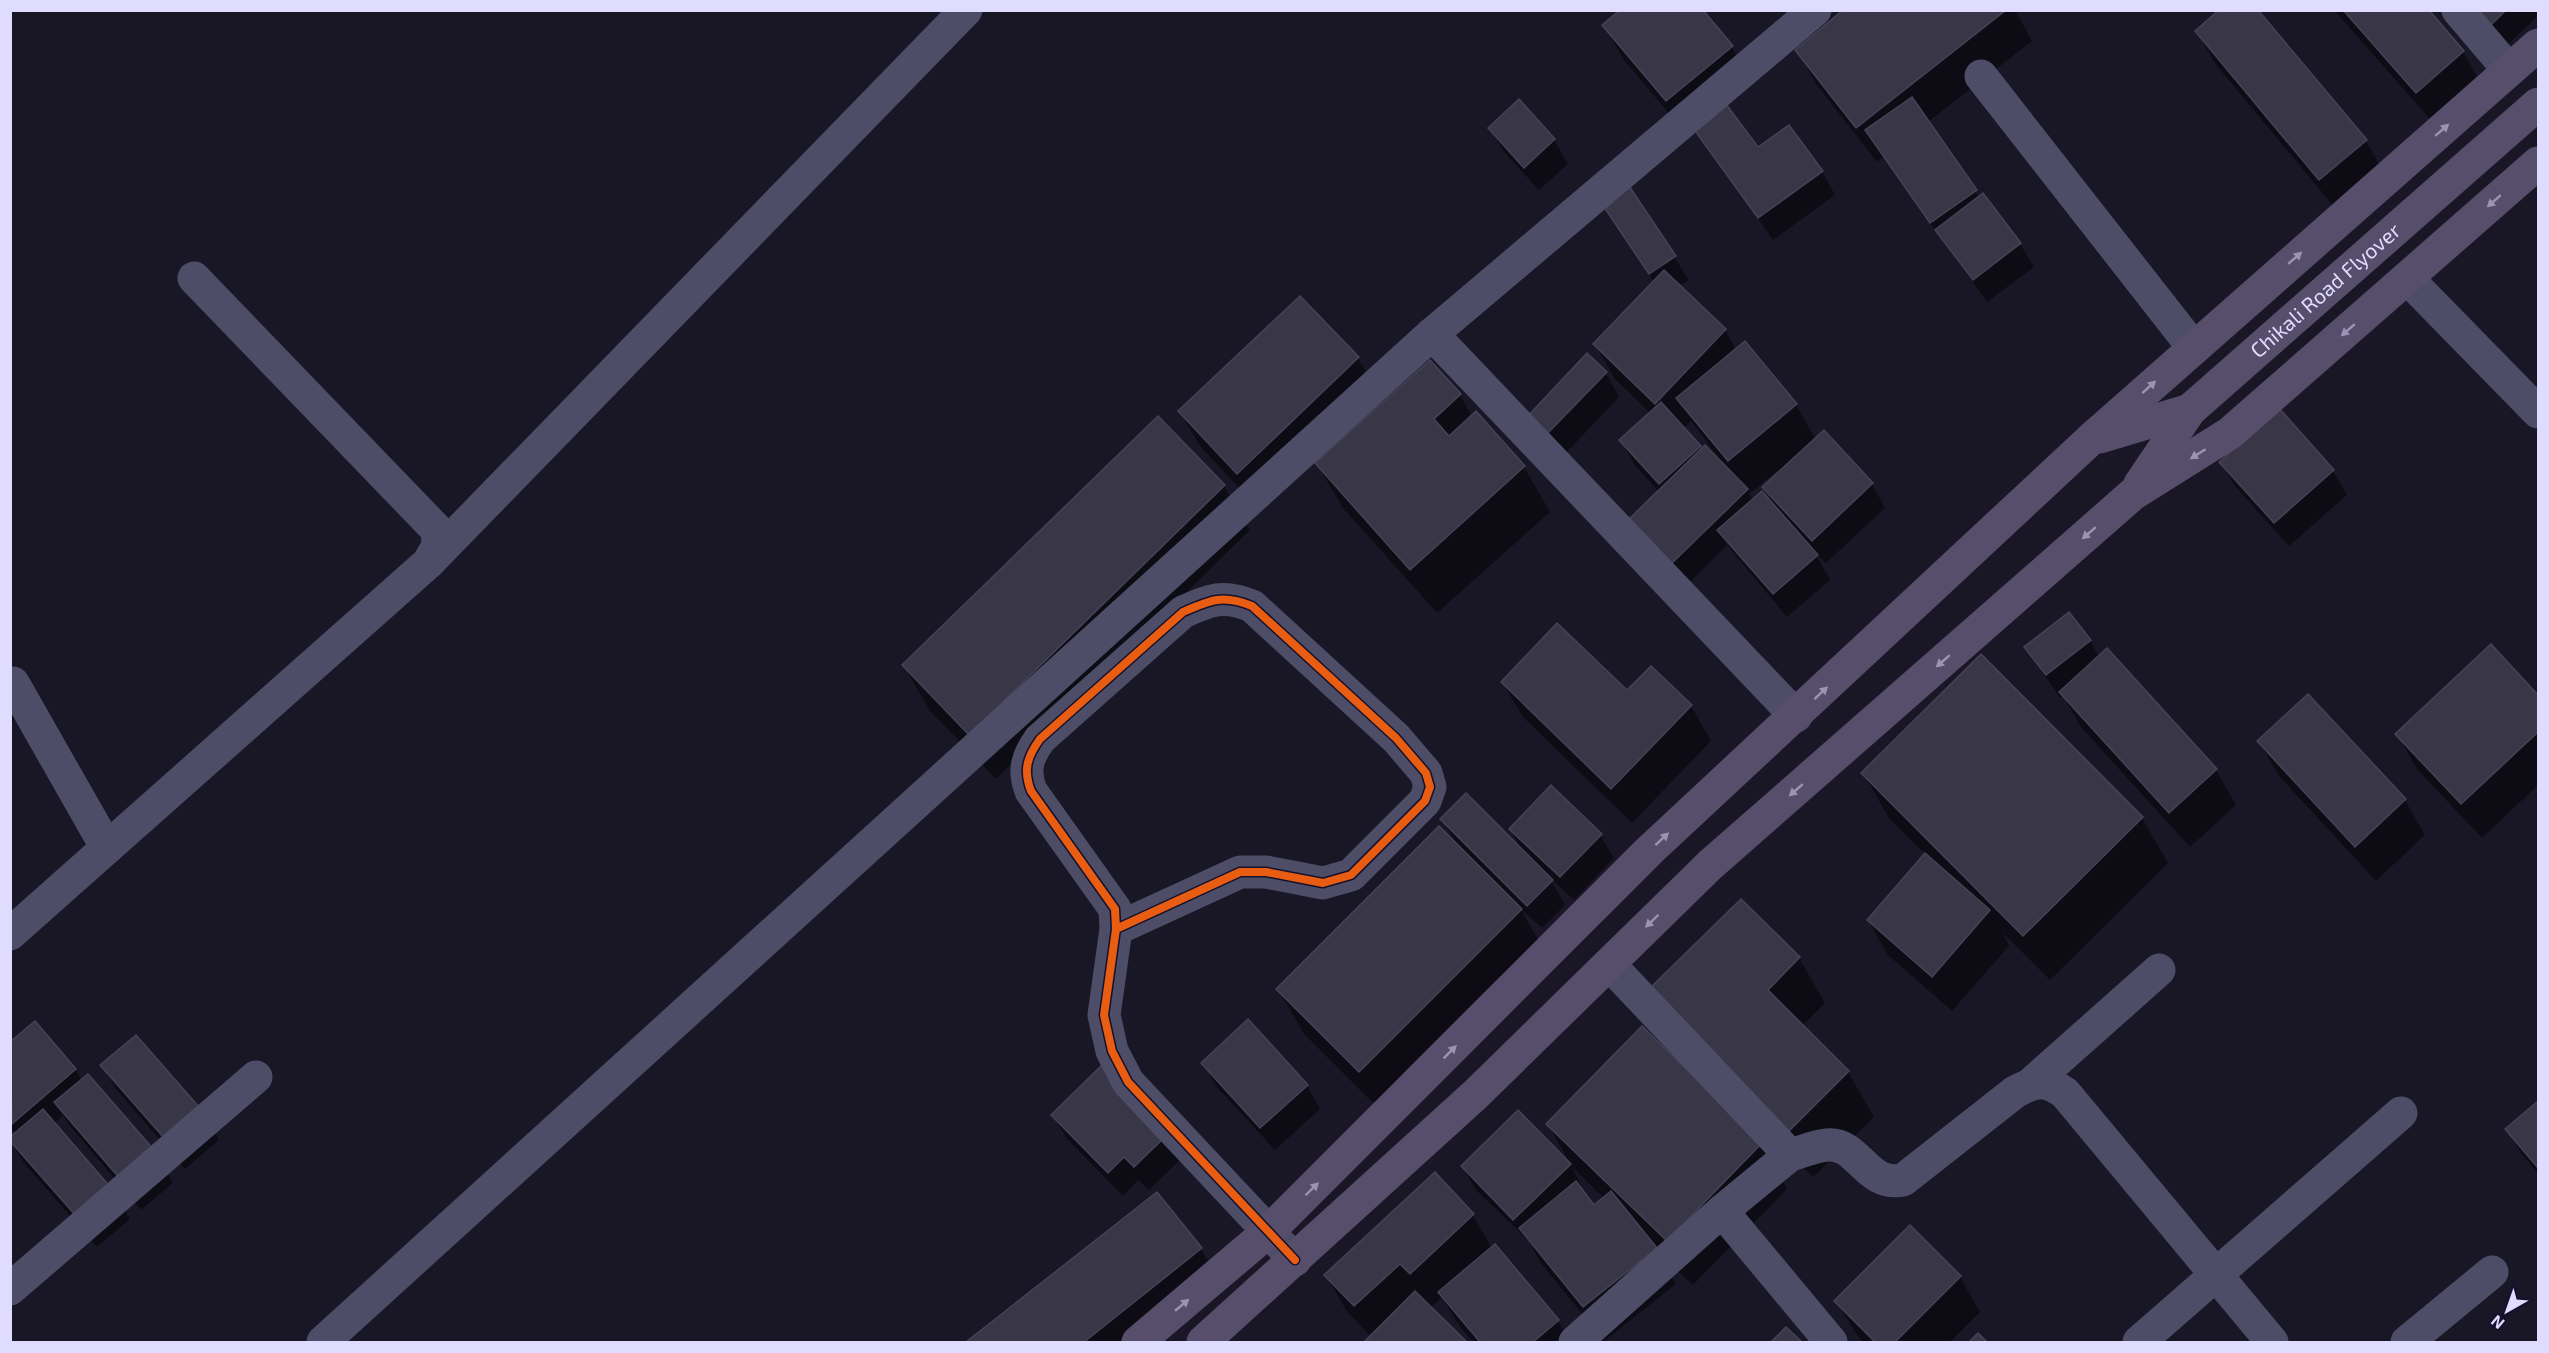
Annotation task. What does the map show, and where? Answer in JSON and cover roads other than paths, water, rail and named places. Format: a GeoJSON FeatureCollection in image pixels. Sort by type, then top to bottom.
{"type":"FeatureCollection","features":[{"type":"Feature","properties":{"kind":"main road"},"geometry":{"type":"LineString","coordinates":[[1138,1342],[1270,1230],[1649,852],[2090,440],[2538,45]]}},
{"type":"Feature","properties":{"kind":"main road","name":"Chikali Road Flyover"},"geometry":{"type":"LineString","coordinates":[[2133,494],[2190,410],[2538,104]]}},
{"type":"Feature","properties":{"kind":"main road"},"geometry":{"type":"LineString","coordinates":[[1203,1342],[1476,1094],[1710,865],[2133,494],[2230,433],[2538,163]]}},
{"type":"Feature","properties":{"kind":"main road"},"geometry":{"type":"LineString","coordinates":[[2090,440],[2190,410]]}},
{"type":"Feature","properties":{"kind":"main road"},"geometry":{"type":"LineString","coordinates":[[1575,927],[1609,964]]}},
{"type":"Feature","properties":{"kind":"street"},"geometry":{"type":"LineString","coordinates":[[10,934],[428,563],[966,10]]}},
{"type":"Feature","properties":{"kind":"street"},"geometry":{"type":"LineString","coordinates":[[323,1342],[894,820],[1432,334],[1815,10]]}},
{"type":"Feature","properties":{"kind":"street"},"geometry":{"type":"LineString","coordinates":[[2458,10],[2510,70]]}},
{"type":"Feature","properties":{"kind":"street"},"geometry":{"type":"LineString","coordinates":[[1982,76],[2193,347]]}},
{"type":"Feature","properties":{"kind":"street"},"geometry":{"type":"LineString","coordinates":[[194,278],[437,530],[438,546],[428,563]]}},
{"type":"Feature","properties":{"kind":"street"},"geometry":{"type":"LineString","coordinates":[[2407,278],[2538,412]]}},
{"type":"Feature","properties":{"kind":"street"},"geometry":{"type":"LineString","coordinates":[[1432,334],[1796,716]]}},
{"type":"Feature","properties":{"kind":"street"},"geometry":{"type":"LineString","coordinates":[[1116,929],[1240,872],[1266,872],[1323,882],[1351,875],[1425,801],[1430,787],[1426,773],[1396,738],[1252,606],[1234,598],[1211,600],[1183,612],[1040,739],[1030,753],[1025,774],[1031,791],[1103,889],[1115,909],[1116,929],[1104,1015],[1112,1051],[1128,1083],[1270,1230],[1295,1260]]}},
{"type":"Feature","properties":{"kind":"street"},"geometry":{"type":"LineString","coordinates":[[13,683],[107,848]]}},
{"type":"Feature","properties":{"kind":"street"},"geometry":{"type":"LineString","coordinates":[[1609,964],[1790,1155]]}},
{"type":"Feature","properties":{"kind":"street"},"geometry":{"type":"LineString","coordinates":[[1575,1342],[1722,1211],[1790,1155],[1827,1145],[1844,1147],[1876,1176],[1890,1182],[1903,1180],[2016,1092],[2033,1082],[2158,970]]}},
{"type":"Feature","properties":{"kind":"street"},"geometry":{"type":"LineString","coordinates":[[10,1289],[256,1077]]}},
{"type":"Feature","properties":{"kind":"street"},"geometry":{"type":"LineString","coordinates":[[2033,1082],[2052,1084],[2065,1093],[2272,1342]]}},
{"type":"Feature","properties":{"kind":"street"},"geometry":{"type":"LineString","coordinates":[[2139,1342],[2401,1113]]}},
{"type":"Feature","properties":{"kind":"street"},"geometry":{"type":"LineString","coordinates":[[1722,1211],[1831,1342]]}},
{"type":"Feature","properties":{"kind":"street"},"geometry":{"type":"LineString","coordinates":[[2407,1342],[2492,1272]]}}]}
